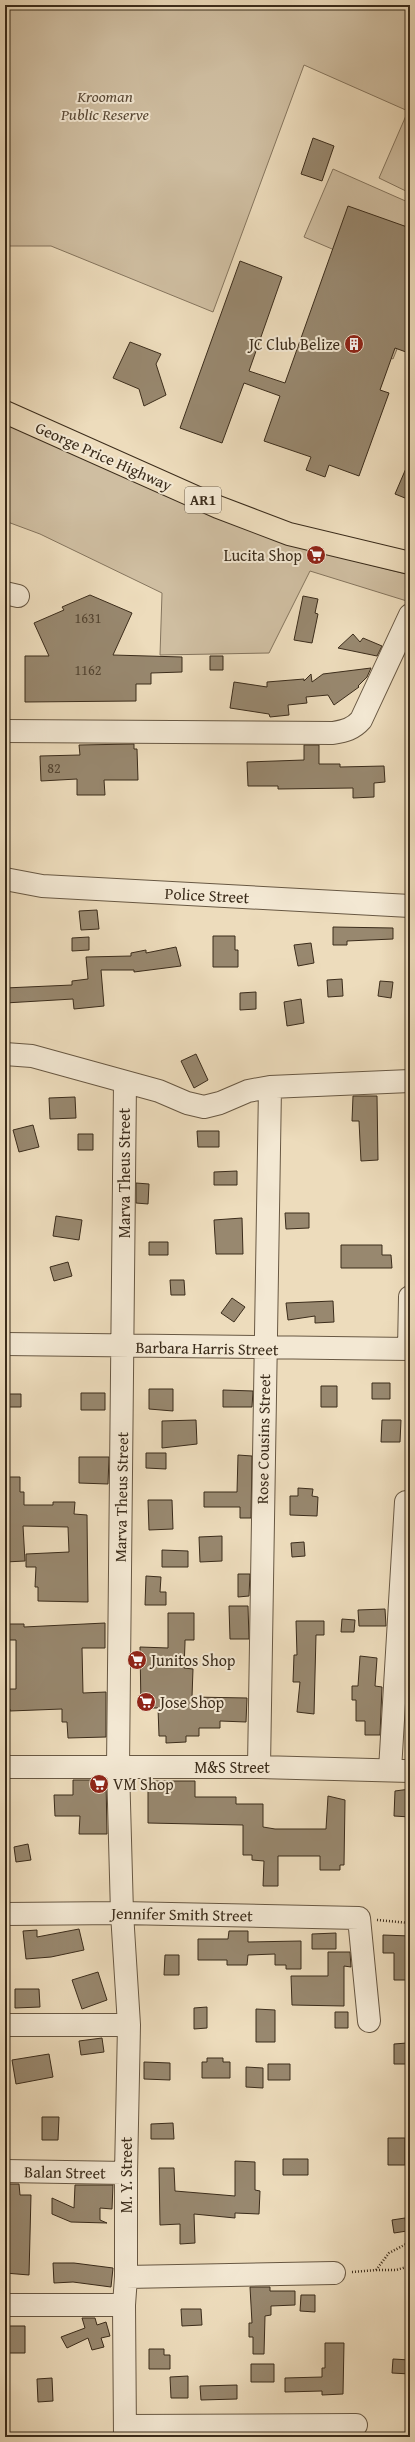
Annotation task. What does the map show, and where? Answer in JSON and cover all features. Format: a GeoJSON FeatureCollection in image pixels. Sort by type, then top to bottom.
{"type":"FeatureCollection","features":[{"type":"Feature","properties":{"kind":"main road","name":"George Price Highway"},"geometry":{"type":"LineString","coordinates":[[5,412],[218,507],[289,534],[410,563]]}},
{"type":"Feature","properties":{"kind":"street"},"geometry":{"type":"LineString","coordinates":[[5,731],[333,733],[345,731],[355,728],[361,720],[410,615]]}},
{"type":"Feature","properties":{"kind":"street","name":"Police Street"},"geometry":{"type":"LineString","coordinates":[[5,880],[42,886],[410,906]]}},
{"type":"Feature","properties":{"kind":"street"},"geometry":{"type":"LineString","coordinates":[[5,1054],[32,1056],[125,1082],[204,1107],[220,1103],[248,1091],[270,1087],[410,1081]]}},
{"type":"Feature","properties":{"kind":"street","name":"Marva Theus Street"},"geometry":{"type":"LineString","coordinates":[[122,1913],[118,1767],[125,1082]]}},
{"type":"Feature","properties":{"kind":"street","name":"Rose Cousins Street"},"geometry":{"type":"LineString","coordinates":[[259,1767],[270,1087]]}},
{"type":"Feature","properties":{"kind":"street"},"geometry":{"type":"LineString","coordinates":[[409,1349],[410,1297]]}},
{"type":"Feature","properties":{"kind":"street","name":"Barbara Harris Street"},"geometry":{"type":"LineString","coordinates":[[5,1344],[122,1347],[409,1349]]}},
{"type":"Feature","properties":{"kind":"street"},"geometry":{"type":"LineString","coordinates":[[400,1771],[406,1502]]}},
{"type":"Feature","properties":{"kind":"street","name":"M&S Street"},"geometry":{"type":"LineString","coordinates":[[5,1767],[259,1767],[400,1771]]}},
{"type":"Feature","properties":{"kind":"street","name":"Jennifer Smith Street"},"geometry":{"type":"LineString","coordinates":[[5,1914],[122,1913],[359,1918]]}},
{"type":"Feature","properties":{"kind":"street","name":"M. Y. Street"},"geometry":{"type":"LineString","coordinates":[[122,1913],[129,2025],[126,2173],[126,2277],[124,2305],[125,2431]]}},
{"type":"Feature","properties":{"kind":"street"},"geometry":{"type":"LineString","coordinates":[[359,1918],[368,2021]]}},
{"type":"Feature","properties":{"kind":"street"},"geometry":{"type":"LineString","coordinates":[[5,2025],[129,2025]]}},
{"type":"Feature","properties":{"kind":"street","name":"Balan Street"},"geometry":{"type":"LineString","coordinates":[[5,2171],[126,2173]]}},
{"type":"Feature","properties":{"kind":"street"},"geometry":{"type":"LineString","coordinates":[[126,2277],[334,2273]]}},
{"type":"Feature","properties":{"kind":"street"},"geometry":{"type":"LineString","coordinates":[[5,2305],[124,2305]]}},
{"type":"Feature","properties":{"kind":"street"},"geometry":{"type":"LineString","coordinates":[[125,2431],[356,2425]]}},
{"type":"Feature","properties":{"kind":"path"},"geometry":{"type":"LineString","coordinates":[[359,1918],[410,1923]]}},
{"type":"Feature","properties":{"kind":"path"},"geometry":{"type":"LineString","coordinates":[[376,2270],[390,2253],[410,2242]]}},
{"type":"Feature","properties":{"kind":"path"},"geometry":{"type":"LineString","coordinates":[[334,2273],[396,2270],[410,2266]]}},
{"type":"Feature","properties":{"kind":"green space","name":"Krooman Public Reserve"},"geometry":{"type":"Polygon","coordinates":[[[5,5],[410,5],[410,193],[379,178],[408,111],[304,65],[213,312],[51,246],[5,246],[5,5]]]}},
{"type":"Feature","properties":{"kind":"green space"},"geometry":{"type":"Polygon","coordinates":[[[333,169],[410,203],[410,317],[393,359],[389,357],[400,278],[304,237],[333,169]]]}},
{"type":"Feature","properties":{"kind":"green space"},"geometry":{"type":"Polygon","coordinates":[[[5,423],[315,551],[410,575],[410,602],[310,571],[269,653],[160,655],[162,593],[40,534],[5,521],[5,423]]]}},
{"type":"Feature","properties":{"kind":"building"},"geometry":{"type":"Polygon","coordinates":[[[313,138],[334,146],[322,181],[301,174],[313,138]]]}},
{"type":"Feature","properties":{"kind":"building","name":"JC Club Belize"},"geometry":{"type":"Polygon","coordinates":[[[348,206],[410,228],[410,340],[406,352],[395,348],[380,390],[389,393],[359,476],[329,465],[325,477],[306,470],[311,457],[264,441],[280,396],[244,383],[222,443],[180,428],[240,261],[282,277],[249,371],[285,383],[348,206]]]}},
{"type":"Feature","properties":{"kind":"building"},"geometry":{"type":"Polygon","coordinates":[[[130,342],[161,354],[156,364],[166,395],[144,406],[139,389],[113,378],[130,342]]]}},
{"type":"Feature","properties":{"kind":"building"},"geometry":{"type":"Polygon","coordinates":[[[410,459],[410,500],[395,494],[410,459]]]}},
{"type":"Feature","properties":{"kind":"building"},"geometry":{"type":"Polygon","coordinates":[[[90,595],[132,613],[113,655],[182,657],[182,672],[151,673],[151,684],[136,684],[136,701],[25,702],[25,656],[49,656],[34,623],[64,610],[62,607],[90,595]]]}},
{"type":"Feature","properties":{"kind":"building"},"geometry":{"type":"Polygon","coordinates":[[[303,596],[318,599],[315,613],[318,614],[312,643],[294,640],[303,596]]]}},
{"type":"Feature","properties":{"kind":"building"},"geometry":{"type":"Polygon","coordinates":[[[353,634],[360,642],[363,638],[382,646],[377,656],[338,648],[353,634]]]}},
{"type":"Feature","properties":{"kind":"building"},"geometry":{"type":"Polygon","coordinates":[[[210,656],[223,656],[223,670],[210,670],[210,656]]]}},
{"type":"Feature","properties":{"kind":"building"},"geometry":{"type":"Polygon","coordinates":[[[371,668],[367,677],[358,686],[359,687],[334,705],[328,695],[306,697],[307,703],[288,705],[289,715],[270,717],[269,714],[230,708],[234,682],[267,687],[267,682],[304,679],[304,681],[311,674],[312,682],[323,674],[371,668]]]}},
{"type":"Feature","properties":{"kind":"building"},"geometry":{"type":"Polygon","coordinates":[[[134,744],[134,749],[137,749],[138,780],[104,780],[105,795],[77,795],[77,779],[41,781],[40,756],[80,755],[79,745],[134,744]]]}},
{"type":"Feature","properties":{"kind":"building"},"geometry":{"type":"Polygon","coordinates":[[[304,745],[319,745],[319,764],[340,764],[340,767],[384,766],[385,782],[374,783],[374,797],[353,798],[353,788],[278,789],[278,786],[248,786],[247,762],[304,760],[304,745]]]}},
{"type":"Feature","properties":{"kind":"building"},"geometry":{"type":"Polygon","coordinates":[[[97,910],[99,929],[81,930],[79,911],[97,910]]]}},
{"type":"Feature","properties":{"kind":"building"},"geometry":{"type":"Polygon","coordinates":[[[333,927],[393,928],[393,939],[347,941],[347,945],[333,945],[333,927]]]}},
{"type":"Feature","properties":{"kind":"building"},"geometry":{"type":"Polygon","coordinates":[[[213,936],[235,936],[235,950],[238,950],[238,967],[213,967],[213,936]]]}},
{"type":"Feature","properties":{"kind":"building"},"geometry":{"type":"Polygon","coordinates":[[[89,937],[89,950],[72,951],[72,938],[89,937]]]}},
{"type":"Feature","properties":{"kind":"building"},"geometry":{"type":"Polygon","coordinates":[[[311,943],[314,963],[298,966],[294,945],[311,943]]]}},
{"type":"Feature","properties":{"kind":"building"},"geometry":{"type":"Polygon","coordinates":[[[176,947],[181,966],[134,972],[134,970],[101,970],[104,1006],[74,1009],[73,999],[5,1003],[5,988],[72,985],[72,981],[88,979],[86,957],[131,956],[131,953],[146,950],[146,953],[176,947]]]}},
{"type":"Feature","properties":{"kind":"building"},"geometry":{"type":"Polygon","coordinates":[[[342,979],[343,996],[328,997],[327,980],[342,979]]]}},
{"type":"Feature","properties":{"kind":"building"},"geometry":{"type":"Polygon","coordinates":[[[380,981],[393,982],[391,998],[378,996],[380,981]]]}},
{"type":"Feature","properties":{"kind":"building"},"geometry":{"type":"Polygon","coordinates":[[[256,992],[256,1009],[240,1010],[240,993],[256,992]]]}},
{"type":"Feature","properties":{"kind":"building"},"geometry":{"type":"Polygon","coordinates":[[[301,999],[304,1023],[287,1026],[284,1002],[301,999]]]}},
{"type":"Feature","properties":{"kind":"building"},"geometry":{"type":"Polygon","coordinates":[[[196,1054],[208,1080],[194,1088],[181,1061],[196,1054]]]}},
{"type":"Feature","properties":{"kind":"building"},"geometry":{"type":"Polygon","coordinates":[[[353,1096],[377,1096],[378,1160],[361,1161],[359,1121],[352,1121],[353,1096]]]}},
{"type":"Feature","properties":{"kind":"building"},"geometry":{"type":"Polygon","coordinates":[[[75,1097],[76,1118],[50,1119],[49,1098],[75,1097]]]}},
{"type":"Feature","properties":{"kind":"building"},"geometry":{"type":"Polygon","coordinates":[[[33,1125],[39,1147],[19,1152],[13,1130],[33,1125]]]}},
{"type":"Feature","properties":{"kind":"building"},"geometry":{"type":"Polygon","coordinates":[[[197,1131],[219,1131],[219,1147],[198,1147],[197,1131]]]}},
{"type":"Feature","properties":{"kind":"building"},"geometry":{"type":"Polygon","coordinates":[[[78,1134],[93,1134],[93,1150],[78,1150],[78,1134]]]}},
{"type":"Feature","properties":{"kind":"building"},"geometry":{"type":"Polygon","coordinates":[[[237,1171],[237,1185],[214,1185],[214,1172],[237,1171]]]}},
{"type":"Feature","properties":{"kind":"building"},"geometry":{"type":"Polygon","coordinates":[[[136,1183],[149,1184],[148,1204],[136,1203],[136,1183]]]}},
{"type":"Feature","properties":{"kind":"building"},"geometry":{"type":"Polygon","coordinates":[[[285,1213],[309,1213],[309,1228],[286,1229],[285,1213]]]}},
{"type":"Feature","properties":{"kind":"building"},"geometry":{"type":"Polygon","coordinates":[[[56,1216],[82,1220],[79,1240],[53,1236],[56,1216]]]}},
{"type":"Feature","properties":{"kind":"building"},"geometry":{"type":"Polygon","coordinates":[[[242,1218],[243,1254],[216,1254],[214,1220],[242,1218]]]}},
{"type":"Feature","properties":{"kind":"building"},"geometry":{"type":"Polygon","coordinates":[[[149,1242],[168,1242],[168,1255],[149,1255],[149,1242]]]}},
{"type":"Feature","properties":{"kind":"building"},"geometry":{"type":"Polygon","coordinates":[[[341,1245],[382,1245],[382,1255],[391,1255],[392,1268],[341,1268],[341,1245]]]}},
{"type":"Feature","properties":{"kind":"building"},"geometry":{"type":"Polygon","coordinates":[[[68,1262],[72,1276],[54,1281],[50,1267],[68,1262]]]}},
{"type":"Feature","properties":{"kind":"building"},"geometry":{"type":"Polygon","coordinates":[[[170,1280],[184,1280],[185,1295],[171,1295],[170,1280]]]}},
{"type":"Feature","properties":{"kind":"building"},"geometry":{"type":"Polygon","coordinates":[[[232,1298],[245,1307],[234,1322],[221,1313],[232,1298]]]}},
{"type":"Feature","properties":{"kind":"building"},"geometry":{"type":"Polygon","coordinates":[[[333,1301],[334,1322],[315,1323],[315,1316],[288,1320],[286,1303],[333,1301]]]}},
{"type":"Feature","properties":{"kind":"building"},"geometry":{"type":"Polygon","coordinates":[[[372,1383],[390,1383],[390,1399],[372,1399],[372,1383]]]}},
{"type":"Feature","properties":{"kind":"building"},"geometry":{"type":"Polygon","coordinates":[[[321,1386],[337,1386],[337,1407],[321,1407],[321,1386]]]}},
{"type":"Feature","properties":{"kind":"building"},"geometry":{"type":"Polygon","coordinates":[[[149,1389],[173,1389],[173,1411],[149,1409],[149,1389]]]}},
{"type":"Feature","properties":{"kind":"building"},"geometry":{"type":"Polygon","coordinates":[[[223,1390],[253,1391],[252,1407],[223,1407],[223,1390]]]}},
{"type":"Feature","properties":{"kind":"building"},"geometry":{"type":"Polygon","coordinates":[[[81,1393],[105,1393],[105,1410],[81,1410],[81,1393]]]}},
{"type":"Feature","properties":{"kind":"building"},"geometry":{"type":"Polygon","coordinates":[[[8,1394],[21,1394],[21,1407],[8,1407],[8,1394]]]}},
{"type":"Feature","properties":{"kind":"building"},"geometry":{"type":"Polygon","coordinates":[[[196,1420],[197,1444],[162,1448],[162,1421],[196,1420]]]}},
{"type":"Feature","properties":{"kind":"building"},"geometry":{"type":"Polygon","coordinates":[[[382,1420],[401,1420],[400,1442],[381,1442],[382,1420]]]}},
{"type":"Feature","properties":{"kind":"building"},"geometry":{"type":"Polygon","coordinates":[[[146,1453],[166,1453],[166,1469],[146,1468],[146,1453]]]}},
{"type":"Feature","properties":{"kind":"building"},"geometry":{"type":"Polygon","coordinates":[[[238,1455],[252,1456],[251,1518],[240,1518],[240,1507],[204,1507],[204,1492],[237,1492],[238,1455]]]}},
{"type":"Feature","properties":{"kind":"building"},"geometry":{"type":"Polygon","coordinates":[[[79,1457],[109,1457],[108,1484],[79,1483],[79,1457]]]}},
{"type":"Feature","properties":{"kind":"building"},"geometry":{"type":"Polygon","coordinates":[[[5,1477],[20,1477],[20,1492],[24,1492],[24,1505],[53,1505],[53,1502],[75,1502],[74,1514],[87,1515],[88,1602],[38,1601],[38,1587],[35,1587],[36,1567],[26,1567],[26,1554],[69,1552],[68,1527],[23,1526],[25,1561],[5,1562],[5,1477]]]}},
{"type":"Feature","properties":{"kind":"building"},"geometry":{"type":"Polygon","coordinates":[[[298,1488],[313,1489],[312,1496],[318,1497],[317,1516],[290,1515],[290,1496],[298,1496],[298,1488]]]}},
{"type":"Feature","properties":{"kind":"building"},"geometry":{"type":"Polygon","coordinates":[[[148,1500],[172,1500],[173,1529],[149,1530],[148,1500]]]}},
{"type":"Feature","properties":{"kind":"building"},"geometry":{"type":"Polygon","coordinates":[[[222,1536],[222,1561],[200,1562],[199,1537],[222,1536]]]}},
{"type":"Feature","properties":{"kind":"building"},"geometry":{"type":"Polygon","coordinates":[[[304,1542],[305,1556],[292,1557],[291,1543],[304,1542]]]}},
{"type":"Feature","properties":{"kind":"building"},"geometry":{"type":"Polygon","coordinates":[[[162,1550],[188,1551],[188,1567],[162,1567],[162,1550]]]}},
{"type":"Feature","properties":{"kind":"building"},"geometry":{"type":"Polygon","coordinates":[[[238,1574],[250,1574],[249,1596],[238,1597],[238,1574]]]}},
{"type":"Feature","properties":{"kind":"building"},"geometry":{"type":"Polygon","coordinates":[[[146,1576],[161,1577],[160,1592],[166,1592],[166,1605],[145,1605],[146,1576]]]}},
{"type":"Feature","properties":{"kind":"building"},"geometry":{"type":"Polygon","coordinates":[[[229,1606],[248,1606],[249,1639],[230,1639],[229,1606]]]}},
{"type":"Feature","properties":{"kind":"building"},"geometry":{"type":"Polygon","coordinates":[[[385,1609],[386,1626],[359,1626],[358,1610],[385,1609]]]}},
{"type":"Feature","properties":{"kind":"building"},"geometry":{"type":"Polygon","coordinates":[[[168,1613],[194,1613],[194,1640],[185,1640],[184,1668],[193,1669],[192,1697],[247,1698],[246,1722],[220,1721],[220,1728],[199,1728],[199,1736],[186,1736],[186,1742],[166,1743],[166,1736],[159,1736],[158,1708],[141,1708],[140,1647],[168,1648],[168,1613]]]}},
{"type":"Feature","properties":{"kind":"building"},"geometry":{"type":"Polygon","coordinates":[[[342,1619],[355,1620],[354,1632],[341,1632],[342,1619]]]}},
{"type":"Feature","properties":{"kind":"building"},"geometry":{"type":"Polygon","coordinates":[[[296,1621],[324,1621],[324,1635],[316,1635],[314,1714],[297,1712],[300,1682],[293,1682],[294,1655],[297,1655],[296,1621]]]}},
{"type":"Feature","properties":{"kind":"building"},"geometry":{"type":"Polygon","coordinates":[[[105,1623],[105,1648],[82,1648],[83,1693],[106,1692],[106,1737],[68,1738],[67,1722],[62,1722],[62,1709],[10,1711],[10,1709],[5,1708],[5,1689],[16,1689],[16,1640],[5,1640],[5,1624],[24,1624],[24,1627],[105,1623]]]}},
{"type":"Feature","properties":{"kind":"building"},"geometry":{"type":"Polygon","coordinates":[[[360,1656],[377,1658],[375,1686],[382,1687],[380,1735],[365,1735],[365,1721],[356,1721],[356,1700],[352,1700],[352,1686],[358,1686],[360,1656]]]}},
{"type":"Feature","properties":{"kind":"building"},"geometry":{"type":"Polygon","coordinates":[[[73,1780],[106,1780],[107,1834],[79,1834],[80,1816],[55,1816],[54,1795],[73,1795],[73,1780]]]}},
{"type":"Feature","properties":{"kind":"building"},"geometry":{"type":"Polygon","coordinates":[[[148,1781],[195,1781],[195,1797],[236,1797],[236,1804],[263,1804],[263,1827],[275,1829],[326,1829],[328,1796],[345,1800],[344,1865],[340,1865],[340,1870],[320,1870],[320,1856],[278,1856],[278,1886],[263,1886],[264,1861],[252,1860],[252,1855],[243,1855],[243,1825],[148,1823],[148,1781]]]}},
{"type":"Feature","properties":{"kind":"building"},"geometry":{"type":"Polygon","coordinates":[[[410,1789],[410,1817],[394,1816],[395,1791],[410,1789]]]}},
{"type":"Feature","properties":{"kind":"building"},"geometry":{"type":"Polygon","coordinates":[[[28,1844],[31,1860],[16,1862],[14,1847],[28,1844]]]}},
{"type":"Feature","properties":{"kind":"building"},"geometry":{"type":"Polygon","coordinates":[[[79,1929],[84,1950],[51,1957],[26,1959],[23,1931],[37,1930],[37,1937],[79,1929]]]}},
{"type":"Feature","properties":{"kind":"building"},"geometry":{"type":"Polygon","coordinates":[[[229,1931],[248,1931],[248,1942],[301,1941],[301,1969],[286,1969],[286,1965],[275,1965],[275,1954],[248,1955],[247,1965],[227,1965],[227,1960],[198,1960],[198,1939],[228,1939],[229,1931]]]}},
{"type":"Feature","properties":{"kind":"building"},"geometry":{"type":"Polygon","coordinates":[[[336,1933],[336,1949],[312,1949],[312,1934],[336,1933]]]}},
{"type":"Feature","properties":{"kind":"building"},"geometry":{"type":"Polygon","coordinates":[[[383,1935],[410,1936],[410,1980],[394,1980],[394,1953],[383,1953],[383,1935]]]}},
{"type":"Feature","properties":{"kind":"building"},"geometry":{"type":"Polygon","coordinates":[[[328,1952],[350,1952],[351,1967],[344,1966],[344,2006],[292,2005],[291,1976],[328,1976],[328,1952]]]}},
{"type":"Feature","properties":{"kind":"building"},"geometry":{"type":"Polygon","coordinates":[[[165,1955],[179,1955],[179,1975],[164,1975],[165,1955]]]}},
{"type":"Feature","properties":{"kind":"building"},"geometry":{"type":"Polygon","coordinates":[[[98,1972],[107,2000],[82,2009],[72,1980],[98,1972]]]}},
{"type":"Feature","properties":{"kind":"building"},"geometry":{"type":"Polygon","coordinates":[[[15,1989],[39,1989],[40,2007],[15,2008],[15,1989]]]}},
{"type":"Feature","properties":{"kind":"building"},"geometry":{"type":"Polygon","coordinates":[[[207,2007],[207,2028],[194,2029],[194,2008],[207,2007]]]}},
{"type":"Feature","properties":{"kind":"building"},"geometry":{"type":"Polygon","coordinates":[[[256,2009],[275,2010],[275,2042],[256,2042],[256,2009]]]}},
{"type":"Feature","properties":{"kind":"building"},"geometry":{"type":"Polygon","coordinates":[[[335,2012],[348,2012],[348,2028],[335,2028],[335,2012]]]}},
{"type":"Feature","properties":{"kind":"building"},"geometry":{"type":"Polygon","coordinates":[[[102,2038],[104,2052],[81,2055],[79,2041],[102,2038]]]}},
{"type":"Feature","properties":{"kind":"building"},"geometry":{"type":"Polygon","coordinates":[[[407,2043],[408,2064],[394,2064],[394,2044],[407,2043]]]}},
{"type":"Feature","properties":{"kind":"building"},"geometry":{"type":"Polygon","coordinates":[[[49,2054],[53,2077],[16,2084],[12,2060],[49,2054]]]}},
{"type":"Feature","properties":{"kind":"building"},"geometry":{"type":"Polygon","coordinates":[[[207,2058],[223,2058],[223,2062],[230,2062],[230,2078],[202,2078],[202,2062],[207,2062],[207,2058]]]}},
{"type":"Feature","properties":{"kind":"building"},"geometry":{"type":"Polygon","coordinates":[[[144,2062],[170,2063],[170,2080],[144,2079],[144,2062]]]}},
{"type":"Feature","properties":{"kind":"building"},"geometry":{"type":"Polygon","coordinates":[[[268,2064],[290,2064],[290,2080],[268,2080],[268,2064]]]}},
{"type":"Feature","properties":{"kind":"building"},"geometry":{"type":"Polygon","coordinates":[[[246,2067],[263,2068],[263,2088],[246,2087],[246,2067]]]}},
{"type":"Feature","properties":{"kind":"building"},"geometry":{"type":"Polygon","coordinates":[[[42,2117],[59,2117],[58,2140],[42,2140],[42,2117]]]}},
{"type":"Feature","properties":{"kind":"building"},"geometry":{"type":"Polygon","coordinates":[[[173,2123],[174,2139],[151,2139],[151,2124],[173,2123]]]}},
{"type":"Feature","properties":{"kind":"building"},"geometry":{"type":"Polygon","coordinates":[[[388,2138],[405,2138],[405,2165],[388,2165],[388,2138]]]}},
{"type":"Feature","properties":{"kind":"building"},"geometry":{"type":"Polygon","coordinates":[[[283,2159],[308,2159],[308,2175],[283,2175],[283,2159]]]}},
{"type":"Feature","properties":{"kind":"building"},"geometry":{"type":"Polygon","coordinates":[[[235,2161],[255,2162],[255,2190],[260,2191],[259,2214],[235,2213],[235,2218],[194,2214],[195,2243],[180,2244],[180,2224],[160,2225],[159,2168],[174,2168],[175,2191],[235,2196],[235,2161]]]}},
{"type":"Feature","properties":{"kind":"building"},"geometry":{"type":"Polygon","coordinates":[[[5,2184],[19,2184],[20,2195],[31,2195],[29,2275],[5,2273],[7,2233],[5,2233],[5,2184]]]}},
{"type":"Feature","properties":{"kind":"building"},"geometry":{"type":"Polygon","coordinates":[[[75,2185],[113,2185],[112,2209],[100,2208],[100,2220],[107,2223],[71,2222],[52,2214],[52,2198],[74,2208],[75,2185]]]}},
{"type":"Feature","properties":{"kind":"building"},"geometry":{"type":"Polygon","coordinates":[[[405,2218],[407,2231],[394,2233],[392,2220],[405,2218]]]}},
{"type":"Feature","properties":{"kind":"building"},"geometry":{"type":"Polygon","coordinates":[[[53,2263],[74,2263],[113,2268],[111,2287],[73,2282],[54,2283],[53,2263]]]}},
{"type":"Feature","properties":{"kind":"building"},"geometry":{"type":"Polygon","coordinates":[[[250,2287],[270,2287],[270,2291],[295,2291],[295,2305],[271,2306],[271,2315],[265,2316],[264,2354],[253,2354],[253,2337],[249,2337],[249,2323],[252,2323],[250,2287]]]}},
{"type":"Feature","properties":{"kind":"building"},"geometry":{"type":"Polygon","coordinates":[[[301,2295],[315,2295],[315,2312],[300,2311],[301,2295]]]}},
{"type":"Feature","properties":{"kind":"building"},"geometry":{"type":"Polygon","coordinates":[[[181,2309],[201,2309],[202,2325],[182,2326],[181,2309]]]}},
{"type":"Feature","properties":{"kind":"building"},"geometry":{"type":"Polygon","coordinates":[[[82,2318],[95,2318],[97,2325],[106,2322],[110,2336],[101,2338],[104,2347],[92,2350],[88,2338],[67,2348],[61,2337],[85,2328],[82,2318]]]}},
{"type":"Feature","properties":{"kind":"building"},"geometry":{"type":"Polygon","coordinates":[[[5,2326],[25,2326],[25,2353],[5,2353],[5,2326]]]}},
{"type":"Feature","properties":{"kind":"building"},"geometry":{"type":"Polygon","coordinates":[[[325,2343],[344,2343],[343,2394],[322,2395],[322,2391],[285,2392],[285,2378],[322,2377],[322,2368],[325,2368],[325,2343]]]}},
{"type":"Feature","properties":{"kind":"building"},"geometry":{"type":"Polygon","coordinates":[[[149,2349],[164,2349],[164,2355],[170,2355],[170,2369],[149,2369],[149,2349]]]}},
{"type":"Feature","properties":{"kind":"building"},"geometry":{"type":"Polygon","coordinates":[[[393,2359],[410,2360],[410,2374],[392,2373],[393,2359]]]}},
{"type":"Feature","properties":{"kind":"building"},"geometry":{"type":"Polygon","coordinates":[[[251,2364],[274,2364],[274,2382],[251,2382],[251,2364]]]}},
{"type":"Feature","properties":{"kind":"building"},"geometry":{"type":"Polygon","coordinates":[[[188,2376],[188,2398],[171,2398],[170,2377],[188,2376]]]}},
{"type":"Feature","properties":{"kind":"building"},"geometry":{"type":"Polygon","coordinates":[[[52,2378],[53,2401],[38,2402],[37,2379],[52,2378]]]}},
{"type":"Feature","properties":{"kind":"building"},"geometry":{"type":"Polygon","coordinates":[[[237,2385],[237,2399],[201,2400],[200,2386],[237,2385]]]}},
{"type":"Feature","properties":{"kind":"place","name":"JC Club Belize"},"geometry":{"type":"Point","coordinates":[354,344]}},
{"type":"Feature","properties":{"kind":"place","name":"Lucita Shop"},"geometry":{"type":"Point","coordinates":[316,555]}},
{"type":"Feature","properties":{"kind":"place","name":"Junitos Shop"},"geometry":{"type":"Point","coordinates":[137,1660]}},
{"type":"Feature","properties":{"kind":"place","name":"Jose Shop"},"geometry":{"type":"Point","coordinates":[146,1702]}},
{"type":"Feature","properties":{"kind":"place","name":"VM Shop"},"geometry":{"type":"Point","coordinates":[99,1784]}}]}
